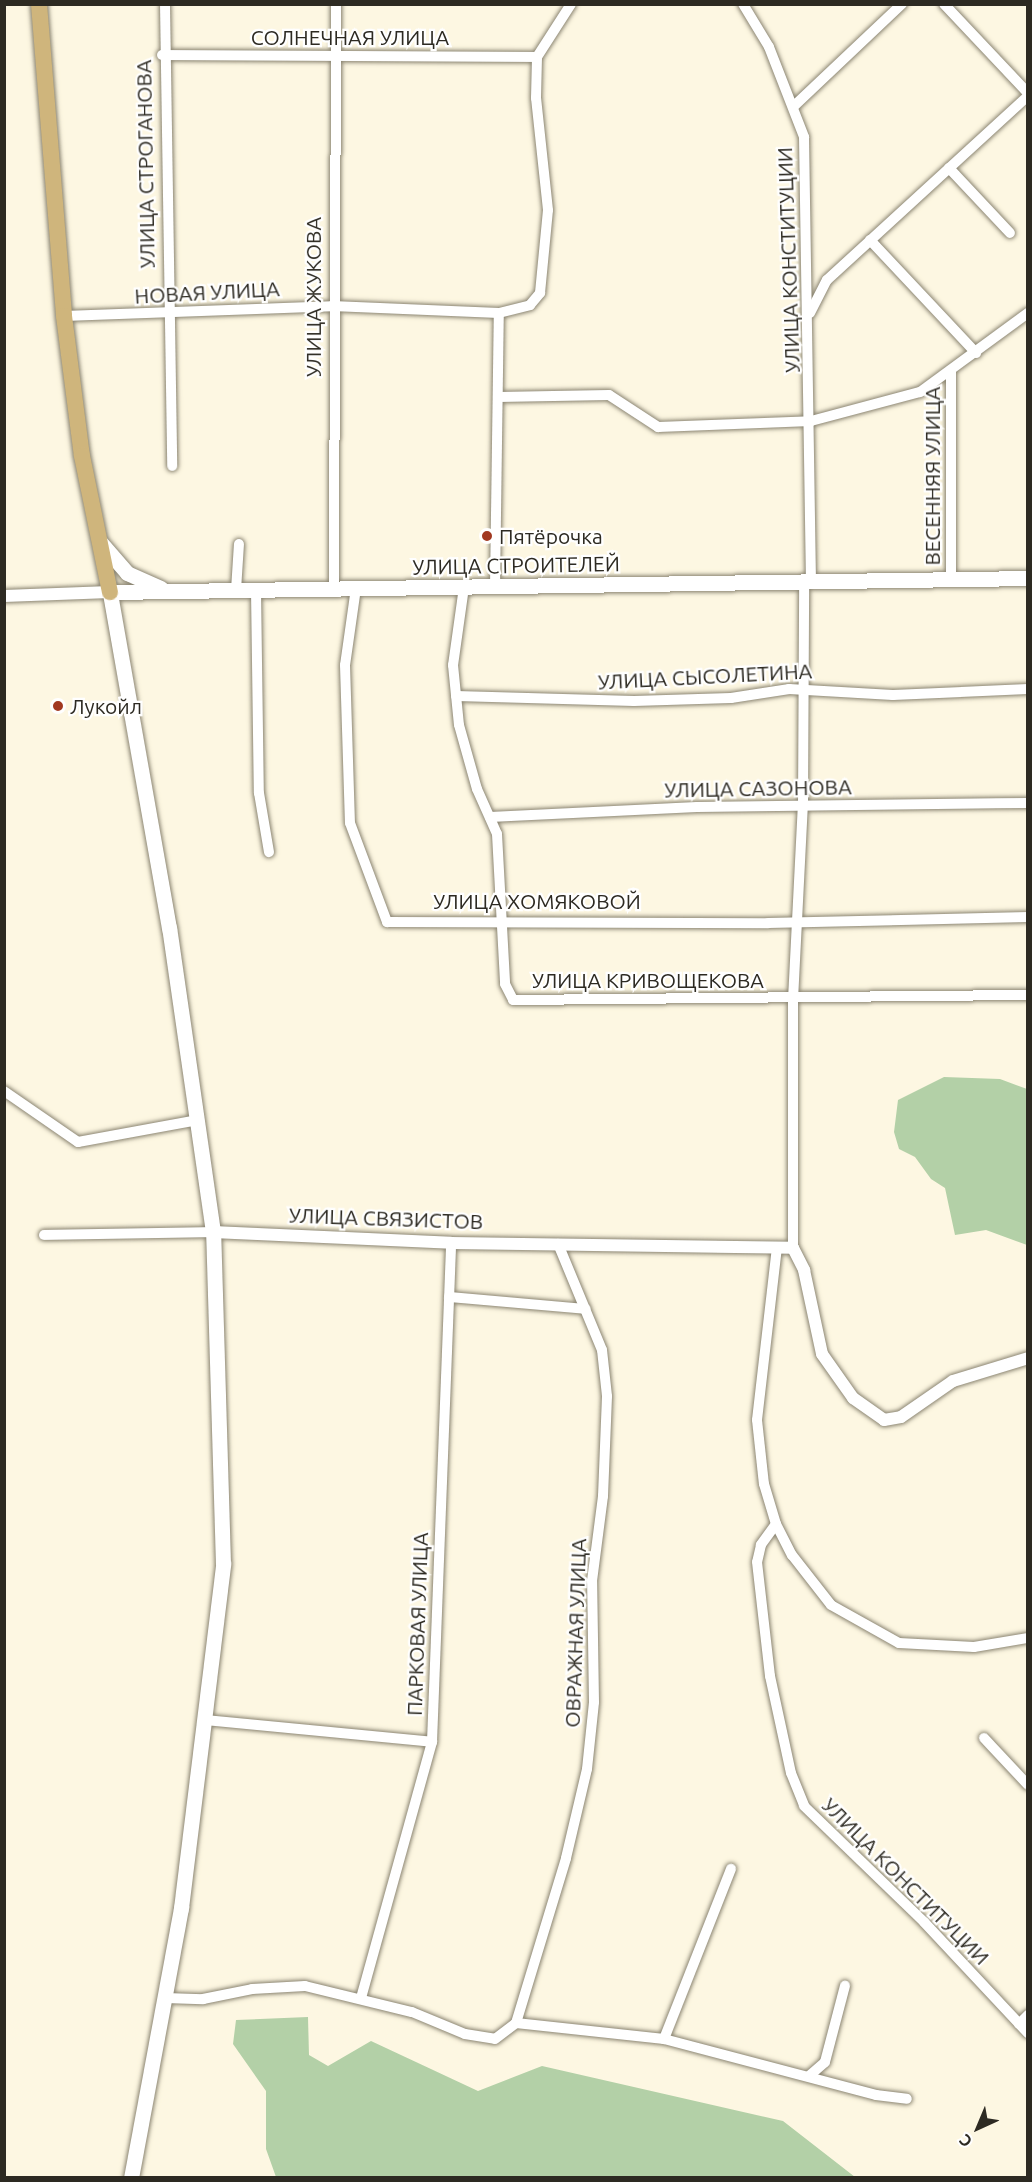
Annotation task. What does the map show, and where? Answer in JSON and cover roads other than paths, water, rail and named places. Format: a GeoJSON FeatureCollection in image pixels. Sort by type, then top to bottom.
{"type":"FeatureCollection","features":[{"type":"Feature","properties":{"kind":"main road"},"geometry":{"type":"LineString","coordinates":[[39,4],[64,316],[82,456],[110,592],[198,1120],[213,1232],[223,1564],[205,1719],[165,1998],[131,2178]]}},
{"type":"Feature","properties":{"kind":"main road"},"geometry":{"type":"LineString","coordinates":[[99,540],[127,573],[176,591]]}},
{"type":"Feature","properties":{"kind":"main road","name":"УЛИЦА СТРОИТЕЛЕЙ"},"geometry":{"type":"LineString","coordinates":[[110,592],[1028,578]]}},
{"type":"Feature","properties":{"kind":"street","name":"УЛИЦА СТРОГАНОВА"},"geometry":{"type":"LineString","coordinates":[[165,4],[162,55],[172,466]]}},
{"type":"Feature","properties":{"kind":"street","name":"УЛИЦА ЖУКОВА"},"geometry":{"type":"LineString","coordinates":[[333,589],[332,56],[336,4]]}},
{"type":"Feature","properties":{"kind":"street"},"geometry":{"type":"LineString","coordinates":[[537,57],[571,4]]}},
{"type":"Feature","properties":{"kind":"street","name":"УЛИЦА КОНСТИТУЦИИ"},"geometry":{"type":"LineString","coordinates":[[743,4],[768,48],[794,106],[804,137],[811,421],[803,690],[803,805],[799,921],[793,1000],[794,1248]]}},
{"type":"Feature","properties":{"kind":"street"},"geometry":{"type":"LineString","coordinates":[[794,106],[902,4]]}},
{"type":"Feature","properties":{"kind":"street"},"geometry":{"type":"LineString","coordinates":[[809,314],[827,280],[1028,95],[944,4]]}},
{"type":"Feature","properties":{"kind":"street","name":"СОЛНЕЧНАЯ УЛИЦА"},"geometry":{"type":"LineString","coordinates":[[162,55],[537,57]]}},
{"type":"Feature","properties":{"kind":"street","name":"НОВАЯ УЛИЦА"},"geometry":{"type":"LineString","coordinates":[[64,316],[332,306],[499,313],[530,305],[540,293],[548,210],[536,98],[537,57]]}},
{"type":"Feature","properties":{"kind":"street"},"geometry":{"type":"LineString","coordinates":[[949,168],[1010,233]]}},
{"type":"Feature","properties":{"kind":"street"},"geometry":{"type":"LineString","coordinates":[[870,240],[976,353]]}},
{"type":"Feature","properties":{"kind":"street"},"geometry":{"type":"LineString","coordinates":[[495,586],[499,313]]}},
{"type":"Feature","properties":{"kind":"street"},"geometry":{"type":"LineString","coordinates":[[498,397],[609,395],[658,427],[811,421],[920,392],[951,372],[1028,313]]}},
{"type":"Feature","properties":{"kind":"street","name":"ВЕСЕННЯЯ УЛИЦА"},"geometry":{"type":"LineString","coordinates":[[951,372],[951,579]]}},
{"type":"Feature","properties":{"kind":"street"},"geometry":{"type":"LineString","coordinates":[[236,590],[239,544]]}},
{"type":"Feature","properties":{"kind":"street"},"geometry":{"type":"LineString","coordinates":[[464,587],[456,625],[456,696],[477,789],[496,834],[503,919]]}},
{"type":"Feature","properties":{"kind":"street","name":"УЛИЦА ХОМЯКОВОЙ"},"geometry":{"type":"LineString","coordinates":[[356,588],[345,666],[345,752],[350,823],[367,878],[387,922],[503,919],[799,921],[1028,917]]}},
{"type":"Feature","properties":{"kind":"street"},"geometry":{"type":"LineString","coordinates":[[256,590],[259,793],[269,852]]}},
{"type":"Feature","properties":{"kind":"street","name":"УЛИЦА СТРОИТЕЛЕЙ"},"geometry":{"type":"LineString","coordinates":[[4,596],[110,592]]}},
{"type":"Feature","properties":{"kind":"street","name":"УЛИЦА СЫСОЛЕТИНА"},"geometry":{"type":"LineString","coordinates":[[456,696],[634,701],[803,690],[894,695],[1028,689]]}},
{"type":"Feature","properties":{"kind":"street","name":"УЛИЦА САЗОНОВА"},"geometry":{"type":"LineString","coordinates":[[490,817],[803,805],[1028,803]]}},
{"type":"Feature","properties":{"kind":"street","name":"УЛИЦА КРИВОЩЕКОВА"},"geometry":{"type":"LineString","coordinates":[[503,919],[505,984],[513,1000],[793,1000]]}},
{"type":"Feature","properties":{"kind":"street"},"geometry":{"type":"LineString","coordinates":[[793,1000],[1028,995]]}},
{"type":"Feature","properties":{"kind":"street"},"geometry":{"type":"LineString","coordinates":[[4,1091],[78,1142],[198,1120]]}},
{"type":"Feature","properties":{"kind":"street"},"geometry":{"type":"LineString","coordinates":[[44,1235],[213,1232]]}},
{"type":"Feature","properties":{"kind":"street","name":"УЛИЦА СВЯЗИСТОВ"},"geometry":{"type":"LineString","coordinates":[[213,1232],[451,1243],[794,1248]]}},
{"type":"Feature","properties":{"kind":"street","name":"ПАРКОВАЯ УЛИЦА"},"geometry":{"type":"LineString","coordinates":[[361,1998],[432,1742],[451,1243]]}},
{"type":"Feature","properties":{"kind":"street","name":"ОВРАЖНАЯ УЛИЦА"},"geometry":{"type":"LineString","coordinates":[[516,2024],[566,1858],[587,1769],[594,1702],[592,1581],[603,1496],[607,1396],[602,1350],[558,1244]]}},
{"type":"Feature","properties":{"kind":"street"},"geometry":{"type":"LineString","coordinates":[[777,1248],[757,1420],[764,1484],[776,1524],[792,1555],[831,1605],[899,1643],[974,1647],[1028,1638]]}},
{"type":"Feature","properties":{"kind":"street"},"geometry":{"type":"LineString","coordinates":[[794,1248],[804,1270],[822,1354],[853,1398],[884,1420],[901,1417],[953,1381],[1028,1358]]}},
{"type":"Feature","properties":{"kind":"street"},"geometry":{"type":"LineString","coordinates":[[449,1297],[585,1309]]}},
{"type":"Feature","properties":{"kind":"street","name":"УЛИЦА КОНСТИТУЦИИ"},"geometry":{"type":"LineString","coordinates":[[776,1524],[761,1545],[757,1562],[760,1610],[789,1762],[804,1806],[887,1885],[1028,2033]]}},
{"type":"Feature","properties":{"kind":"street"},"geometry":{"type":"LineString","coordinates":[[205,1719],[432,1742]]}},
{"type":"Feature","properties":{"kind":"street"},"geometry":{"type":"LineString","coordinates":[[984,1738],[1028,1785]]}},
{"type":"Feature","properties":{"kind":"street"},"geometry":{"type":"LineString","coordinates":[[664,2039],[731,1869]]}},
{"type":"Feature","properties":{"kind":"street"},"geometry":{"type":"LineString","coordinates":[[165,1998],[203,1999],[252,1989],[305,1986],[361,1998],[465,2034],[495,2039],[516,2024],[664,2039],[809,2076],[876,2096],[907,2099]]}},
{"type":"Feature","properties":{"kind":"street"},"geometry":{"type":"LineString","coordinates":[[809,2076],[825,2062],[845,1986]]}},
{"type":"Feature","properties":{"kind":"street"},"geometry":{"type":"LineString","coordinates":[[1019,2024],[1028,2015]]}},
{"type":"Feature","properties":{"kind":"place","name":"Пятёрочка"},"geometry":{"type":"Point","coordinates":[487,536]}},
{"type":"Feature","properties":{"kind":"place","name":"Лукойл"},"geometry":{"type":"Point","coordinates":[58,706]}}]}
